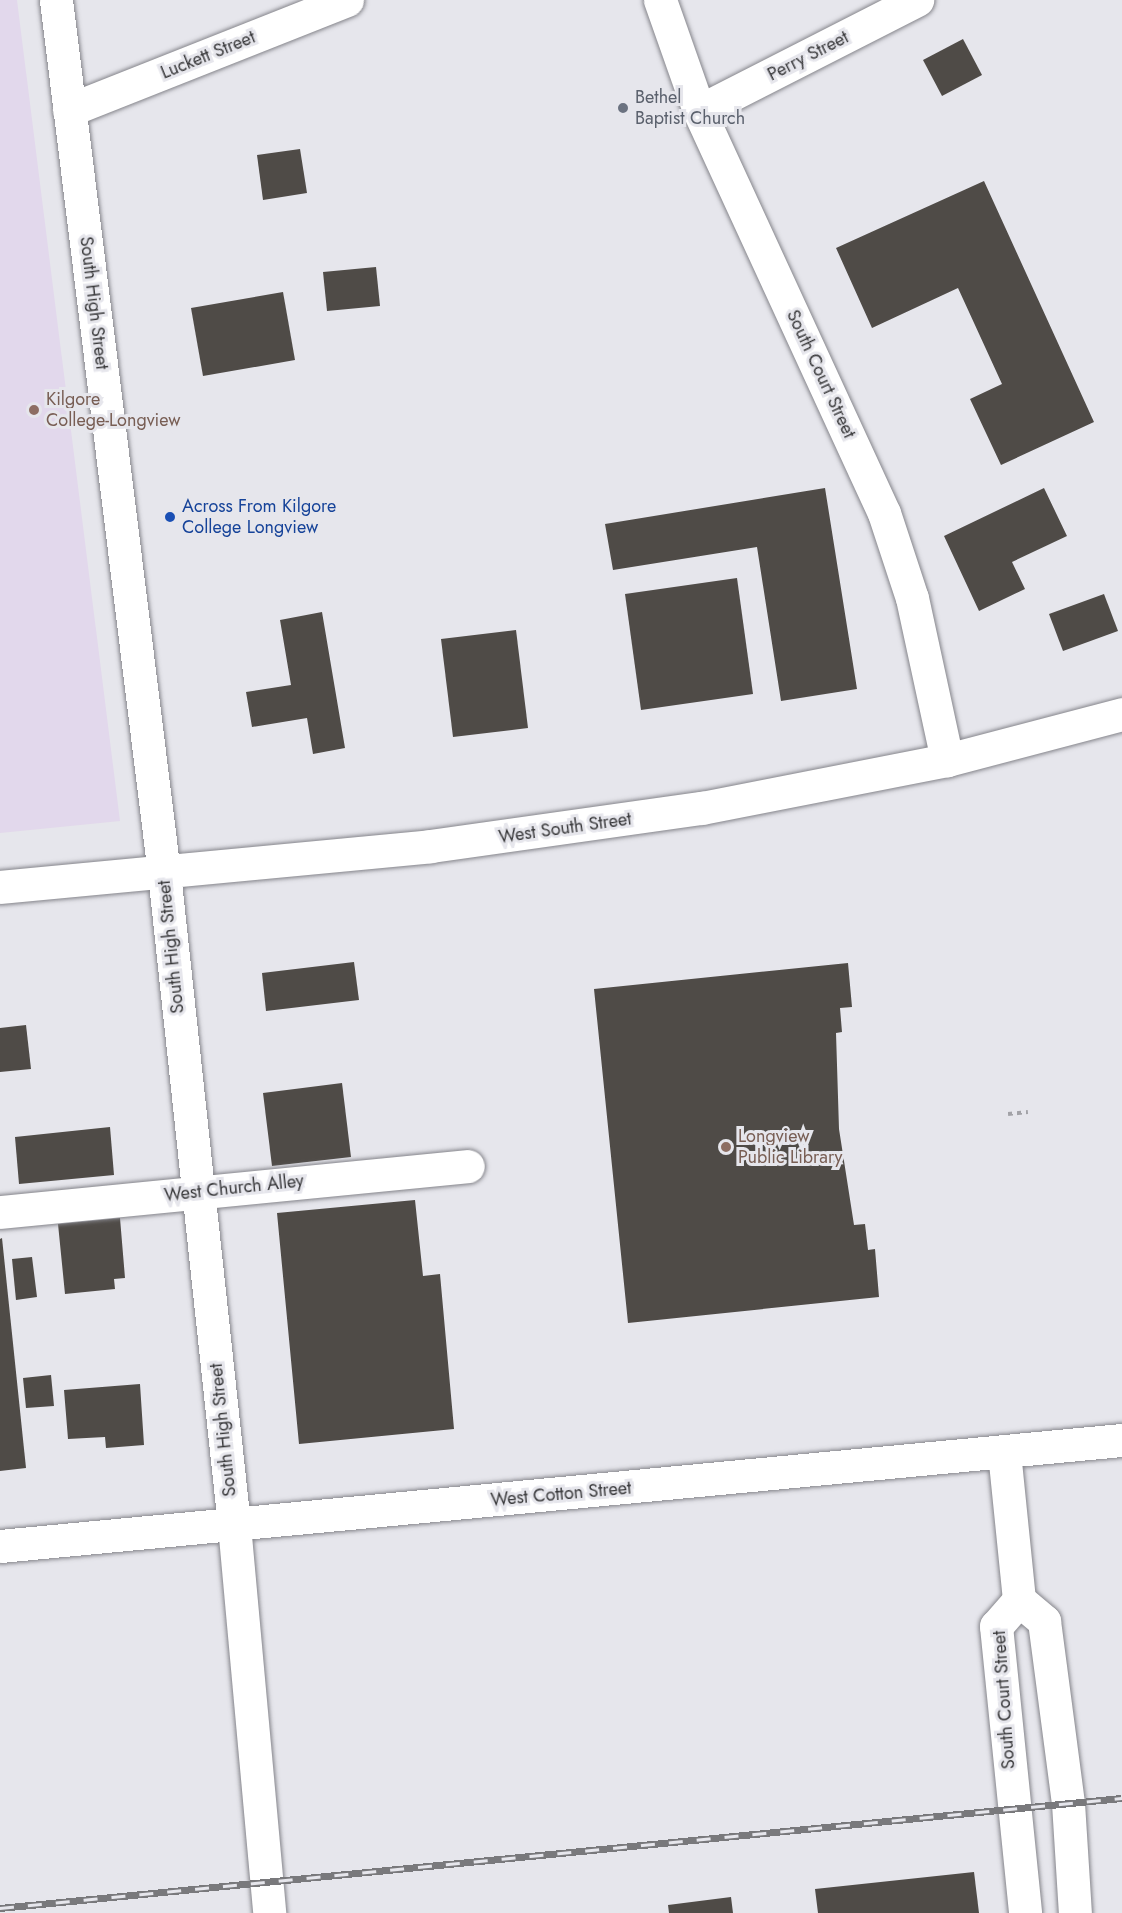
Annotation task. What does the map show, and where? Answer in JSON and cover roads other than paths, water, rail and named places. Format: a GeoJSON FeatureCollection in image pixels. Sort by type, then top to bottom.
{"type":"FeatureCollection","features":[{"type":"Feature","properties":{"kind":"street","name":"South High Street"},"geometry":{"type":"LineString","coordinates":[[56,0],[164,873],[196,1192],[234,1525],[268,1904]]}},
{"type":"Feature","properties":{"kind":"street","name":"Luckett Street"},"geometry":{"type":"LineString","coordinates":[[69,110],[347,0]]}},
{"type":"Feature","properties":{"kind":"street","name":"South Court Street"},"geometry":{"type":"LineString","coordinates":[[660,0],[699,111],[884,513],[912,598],[946,760]]}},
{"type":"Feature","properties":{"kind":"street","name":"Perry Street"},"geometry":{"type":"LineString","coordinates":[[699,111],[917,0]]}},
{"type":"Feature","properties":{"kind":"street","name":"West South Street"},"geometry":{"type":"LineString","coordinates":[[0,887],[164,873],[573,828],[725,804],[946,760],[1122,714]]}},
{"type":"Feature","properties":{"kind":"street","name":"West Church Alley"},"geometry":{"type":"LineString","coordinates":[[0,1212],[468,1166]]}},
{"type":"Feature","properties":{"kind":"street","name":"West Cotton Street"},"geometry":{"type":"LineString","coordinates":[[0,1546],[1122,1440]]}},
{"type":"Feature","properties":{"kind":"street"},"geometry":{"type":"LineString","coordinates":[[1004,1452],[1019,1600],[1044,1621],[1068,1803],[1075,1913]]}},
{"type":"Feature","properties":{"kind":"street","name":"South Court Street"},"geometry":{"type":"LineString","coordinates":[[1019,1600],[996,1626],[1025,1913]]}},
{"type":"Feature","properties":{"kind":"railway"},"geometry":{"type":"LineString","coordinates":[[0,1908],[1122,1798]]}},
{"type":"Feature","properties":{"kind":"place","name":"Bethel Baptist Church"},"geometry":{"type":"Point","coordinates":[623,108]}},
{"type":"Feature","properties":{"kind":"place","name":"Kilgore College-Longview"},"geometry":{"type":"Point","coordinates":[34,410]}},
{"type":"Feature","properties":{"kind":"place","name":"Across From Kilgore College Longview"},"geometry":{"type":"Point","coordinates":[170,517]}},
{"type":"Feature","properties":{"kind":"place","name":"Longview Public Library"},"geometry":{"type":"Point","coordinates":[726,1147]}}]}
